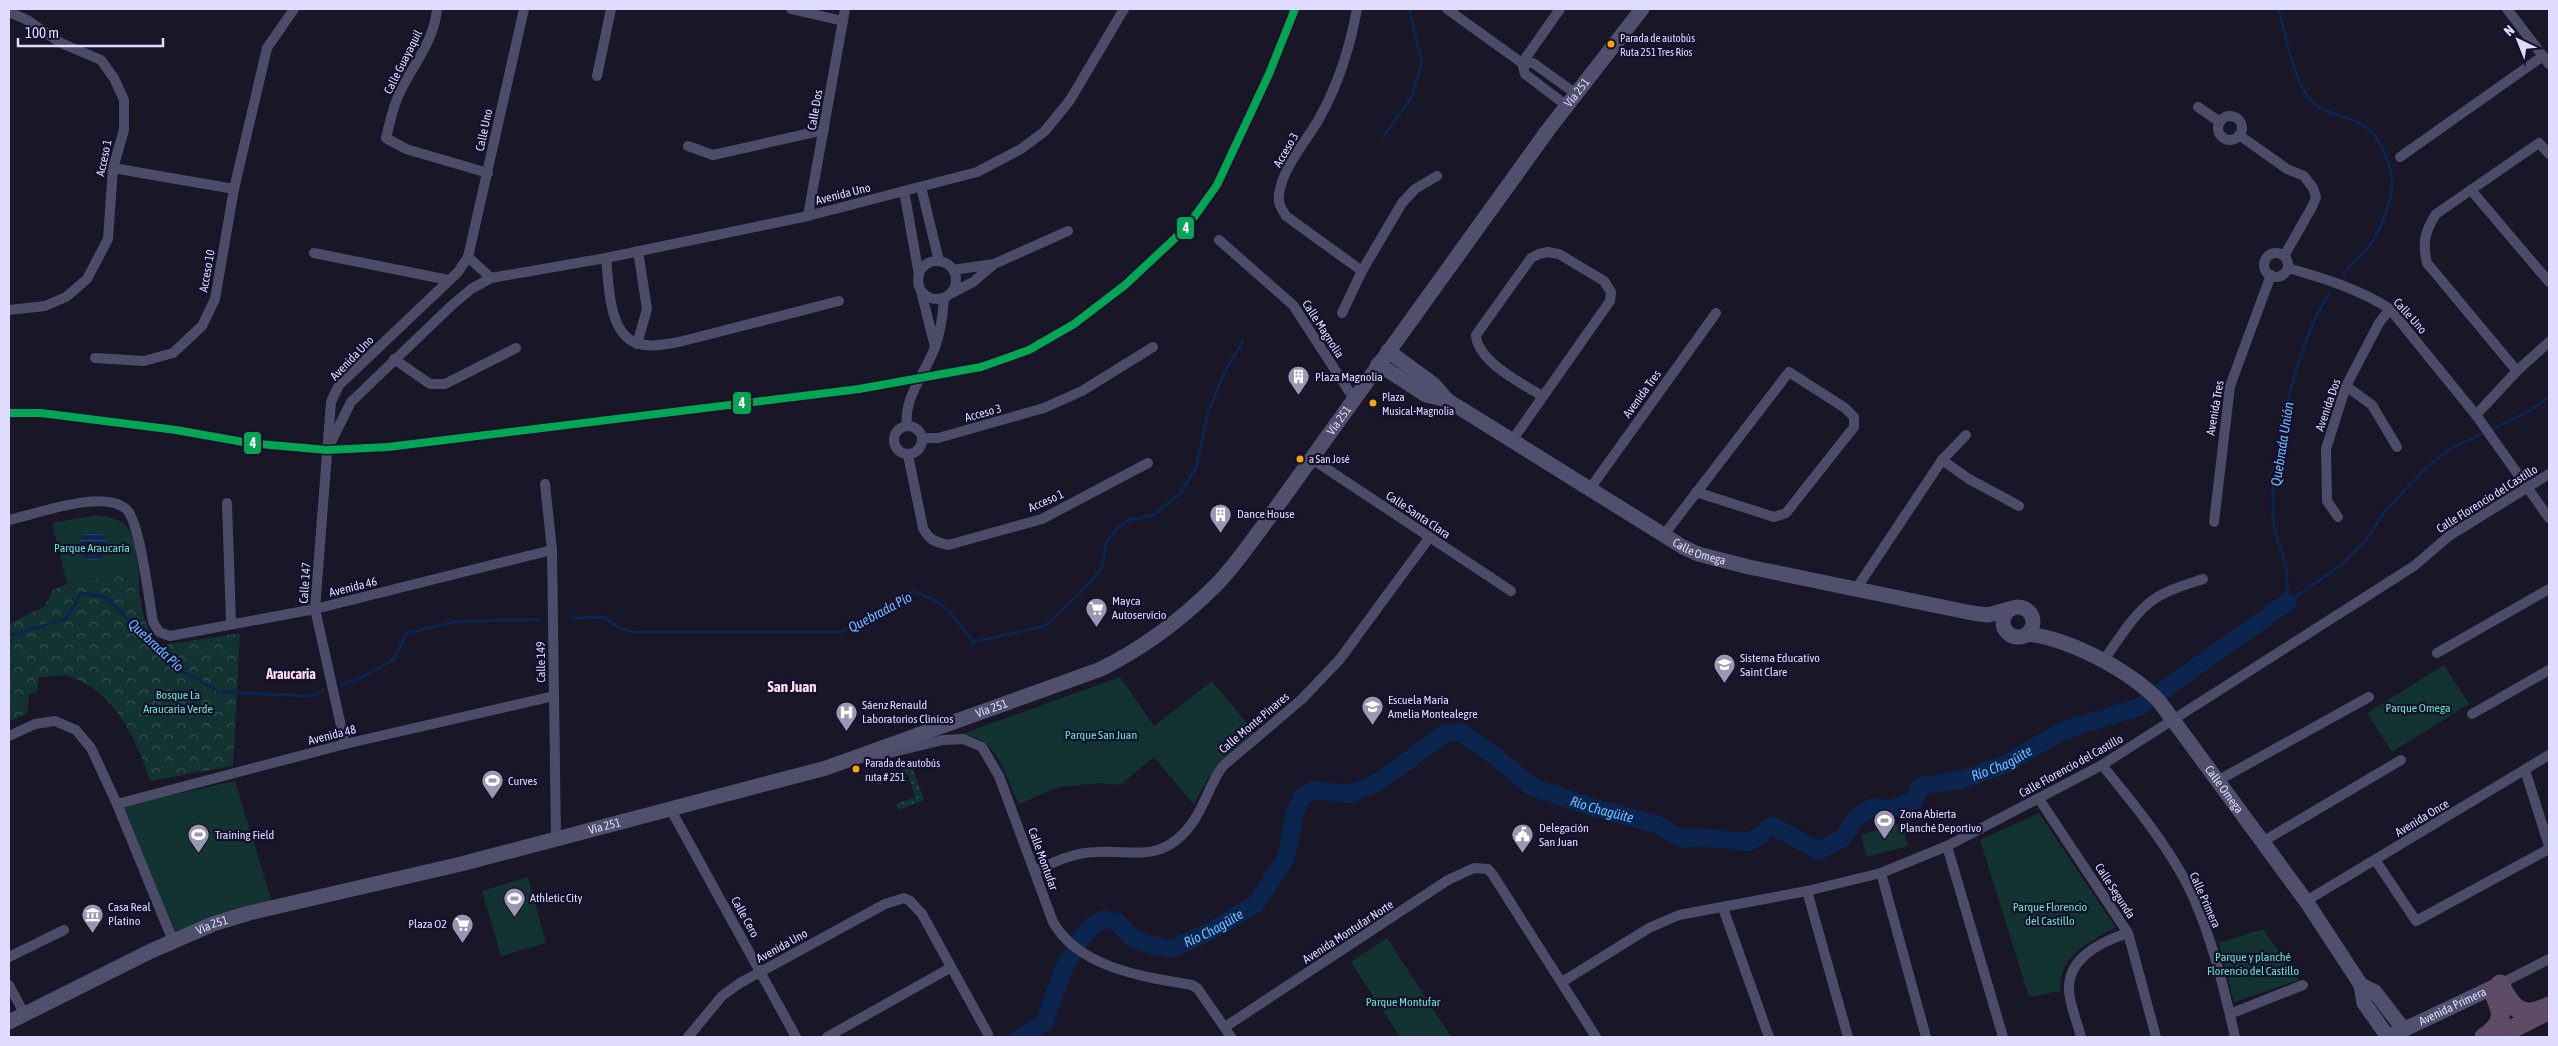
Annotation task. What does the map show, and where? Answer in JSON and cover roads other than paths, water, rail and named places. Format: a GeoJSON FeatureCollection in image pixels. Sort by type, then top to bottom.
{"type":"FeatureCollection","features":[{"type":"Feature","properties":{"kind":"highway"},"geometry":{"type":"LineString","coordinates":[[2496,986],[2517,1010],[2537,1011],[2549,1006]]}},
{"type":"Feature","properties":{"kind":"highway"},"geometry":{"type":"LineString","coordinates":[[2484,1037],[2497,1026],[2500,1020],[2500,1007],[2496,986]]}},
{"type":"Feature","properties":{"kind":"highway"},"geometry":{"type":"LineString","coordinates":[[2496,1037],[2549,1010]]}},
{"type":"Feature","properties":{"kind":"main road","name":"Vía 251"},"geometry":{"type":"LineString","coordinates":[[9,1022],[173,941],[214,924],[249,914],[378,885],[826,768],[1101,669],[1130,654],[1188,610],[1216,585],[1312,459],[1378,364],[1570,99],[1642,9]]}},
{"type":"Feature","properties":{"kind":"main road","name":"Calle Omega"},"geometry":{"type":"LineString","coordinates":[[1388,351],[1433,384],[1447,400],[1511,442],[1683,547],[1717,560],[1988,615],[2004,626]]}},
{"type":"Feature","properties":{"kind":"main road","name":"Calle Omega"},"geometry":{"type":"LineString","coordinates":[[1378,364],[1426,395],[1447,400]]}},
{"type":"Feature","properties":{"kind":"main road"},"geometry":{"type":"LineString","coordinates":[[2019,607],[2028,611],[2030,627],[2016,637],[2006,631],[2004,626],[2004,617],[2010,610],[2019,607]]}},
{"type":"Feature","properties":{"kind":"main road","name":"Calle Omega"},"geometry":{"type":"LineString","coordinates":[[1988,615],[2010,610]]}},
{"type":"Feature","properties":{"kind":"main road","name":"Calle Omega"},"geometry":{"type":"LineString","coordinates":[[2030,627],[2103,661],[2147,688],[2159,701],[2306,901],[2361,985],[2364,1003],[2387,1037]]}},
{"type":"Feature","properties":{"kind":"main road","name":"Calle Omega"},"geometry":{"type":"LineString","coordinates":[[2361,985],[2375,992],[2404,1030]]}},
{"type":"Feature","properties":{"kind":"main road","name":"Avenida Primera"},"geometry":{"type":"LineString","coordinates":[[2387,1037],[2496,986]]}},
{"type":"Feature","properties":{"kind":"street","name":"Acceso 10"},"geometry":{"type":"LineString","coordinates":[[95,358],[144,361],[173,353],[202,326],[215,299],[234,189],[267,48],[294,9]]}},
{"type":"Feature","properties":{"kind":"street","name":"Calle Guayaquil"},"geometry":{"type":"LineString","coordinates":[[437,9],[436,25],[429,43],[399,92],[386,138],[406,149],[488,173]]}},
{"type":"Feature","properties":{"kind":"street","name":"Calle Uno"},"geometry":{"type":"LineString","coordinates":[[468,257],[524,9]]}},
{"type":"Feature","properties":{"kind":"street"},"geometry":{"type":"LineString","coordinates":[[597,76],[611,9]]}},
{"type":"Feature","properties":{"kind":"street"},"geometry":{"type":"LineString","coordinates":[[790,9],[843,22]]}},
{"type":"Feature","properties":{"kind":"street","name":"Calle Dos"},"geometry":{"type":"LineString","coordinates":[[808,216],[845,9]]}},
{"type":"Feature","properties":{"kind":"street","name":"Avenida Uno"},"geometry":{"type":"LineString","coordinates":[[327,450],[351,402],[394,359],[470,289],[492,278],[606,258],[808,216],[977,172],[1021,149],[1045,131],[1070,100],[1124,9]]}},
{"type":"Feature","properties":{"kind":"street","name":"Acceso 3"},"geometry":{"type":"LineString","coordinates":[[1357,9],[1350,44],[1336,84],[1320,117],[1285,175],[1279,194],[1279,205],[1286,216],[1362,271]]}},
{"type":"Feature","properties":{"kind":"street"},"geometry":{"type":"LineString","coordinates":[[1447,9],[1522,63],[1533,63],[1570,99]]}},
{"type":"Feature","properties":{"kind":"street"},"geometry":{"type":"LineString","coordinates":[[1560,9],[1522,63],[1524,74],[1570,99]]}},
{"type":"Feature","properties":{"kind":"street"},"geometry":{"type":"LineString","coordinates":[[2400,156],[2546,60],[2507,9]]}},
{"type":"Feature","properties":{"kind":"street","name":"Acceso 1"},"geometry":{"type":"LineString","coordinates":[[9,12],[27,20],[61,43],[101,60],[114,78],[124,100],[124,130],[112,168],[108,239],[87,279],[66,297],[45,306],[9,310]]}},
{"type":"Feature","properties":{"kind":"street"},"geometry":{"type":"LineString","coordinates":[[2198,107],[2220,122]]}},
{"type":"Feature","properties":{"kind":"street"},"geometry":{"type":"LineString","coordinates":[[2229,116],[2237,119],[2242,126],[2239,135],[2232,139],[2224,139],[2218,132],[2220,122],[2229,116]]}},
{"type":"Feature","properties":{"kind":"street"},"geometry":{"type":"LineString","coordinates":[[688,146],[713,155],[824,130]]}},
{"type":"Feature","properties":{"kind":"street"},"geometry":{"type":"LineString","coordinates":[[2239,135],[2287,169],[2304,176],[2310,182],[2316,197],[2284,256],[2288,268],[2279,276],[2271,275],[2265,269],[2268,256],[2276,253],[2284,256]]}},
{"type":"Feature","properties":{"kind":"street"},"geometry":{"type":"LineString","coordinates":[[2517,371],[2427,263],[2423,247],[2424,238],[2426,229],[2436,214],[2539,143],[2549,154]]}},
{"type":"Feature","properties":{"kind":"street"},"geometry":{"type":"LineString","coordinates":[[112,168],[234,189]]}},
{"type":"Feature","properties":{"kind":"street"},"geometry":{"type":"LineString","coordinates":[[1342,313],[1362,271],[1402,203],[1415,189],[1437,176]]}},
{"type":"Feature","properties":{"kind":"street"},"geometry":{"type":"LineString","coordinates":[[921,187],[939,262]]}},
{"type":"Feature","properties":{"kind":"street"},"geometry":{"type":"LineString","coordinates":[[2471,190],[2549,282]]}},
{"type":"Feature","properties":{"kind":"street"},"geometry":{"type":"LineString","coordinates":[[904,192],[919,275],[918,283],[922,291],[935,348]]}},
{"type":"Feature","properties":{"kind":"street"},"geometry":{"type":"LineString","coordinates":[[953,270],[994,264],[1068,231]]}},
{"type":"Feature","properties":{"kind":"street","name":"Calle Magnolia"},"geometry":{"type":"LineString","coordinates":[[1219,240],[1293,305],[1354,399]]}},
{"type":"Feature","properties":{"kind":"street"},"geometry":{"type":"LineString","coordinates":[[638,251],[646,309],[638,344]]}},
{"type":"Feature","properties":{"kind":"street"},"geometry":{"type":"LineString","coordinates":[[1511,442],[1610,301],[1612,292],[1604,281],[1559,254],[1548,252],[1531,258],[1476,335],[1476,343],[1481,351],[1504,372],[1542,396]]}},
{"type":"Feature","properties":{"kind":"street"},"geometry":{"type":"LineString","coordinates":[[314,254],[449,280]]}},
{"type":"Feature","properties":{"kind":"street"},"geometry":{"type":"LineString","coordinates":[[468,257],[492,278]]}},
{"type":"Feature","properties":{"kind":"street","name":"Avenida Uno"},"geometry":{"type":"LineString","coordinates":[[327,450],[331,402],[339,385],[458,272],[468,257]]}},
{"type":"Feature","properties":{"kind":"street"},"geometry":{"type":"LineString","coordinates":[[606,258],[617,323],[627,338],[638,344],[656,346],[679,342],[839,301]]}},
{"type":"Feature","properties":{"kind":"street"},"geometry":{"type":"LineString","coordinates":[[907,426],[906,416],[908,408],[935,348],[947,296],[955,286],[956,278],[953,270],[947,264],[939,262],[930,263],[923,268],[919,275]]}},
{"type":"Feature","properties":{"kind":"street"},"geometry":{"type":"LineString","coordinates":[[922,291],[928,297],[936,299],[947,296],[973,282],[994,264]]}},
{"type":"Feature","properties":{"kind":"street"},"geometry":{"type":"LineString","coordinates":[[458,272],[477,266]]}},
{"type":"Feature","properties":{"kind":"street"},"geometry":{"type":"LineString","coordinates":[[470,289],[477,266]]}},
{"type":"Feature","properties":{"kind":"street","name":"Calle Uno"},"geometry":{"type":"LineString","coordinates":[[2288,268],[2324,278],[2372,297],[2390,309],[2479,419],[2549,518]]}},
{"type":"Feature","properties":{"kind":"street","name":"Avenida Tres"},"geometry":{"type":"LineString","coordinates":[[2214,522],[2230,386],[2271,275]]}},
{"type":"Feature","properties":{"kind":"street","name":"Avenida Dos"},"geometry":{"type":"LineString","coordinates":[[2338,517],[2327,500],[2326,449],[2346,386],[2379,323],[2390,309]]}},
{"type":"Feature","properties":{"kind":"street","name":"Avenida Tres"},"geometry":{"type":"LineString","coordinates":[[1589,490],[1716,313]]}},
{"type":"Feature","properties":{"kind":"street"},"geometry":{"type":"LineString","coordinates":[[2479,419],[2517,371],[2549,342]]}},
{"type":"Feature","properties":{"kind":"street","name":"Acceso 3"},"geometry":{"type":"LineString","coordinates":[[922,438],[938,438],[1044,408],[1082,391],[1153,347]]}},
{"type":"Feature","properties":{"kind":"street"},"geometry":{"type":"LineString","coordinates":[[394,359],[430,384],[445,384],[516,348]]}},
{"type":"Feature","properties":{"kind":"street"},"geometry":{"type":"LineString","coordinates":[[1663,536],[1696,492],[1789,372],[1846,408],[1854,417],[1854,427],[1786,513],[1774,517],[1696,492]]}},
{"type":"Feature","properties":{"kind":"street"},"geometry":{"type":"LineString","coordinates":[[2346,386],[2372,405],[2397,447]]}},
{"type":"Feature","properties":{"kind":"street"},"geometry":{"type":"LineString","coordinates":[[907,426],[914,428],[922,438],[919,450],[908,455],[902,453],[894,444],[896,432],[907,426]]}},
{"type":"Feature","properties":{"kind":"street"},"geometry":{"type":"LineString","coordinates":[[1856,589],[1942,460],[1966,435]]}},
{"type":"Feature","properties":{"kind":"street","name":"Calle 147"},"geometry":{"type":"LineString","coordinates":[[327,450],[315,609],[345,744]]}},
{"type":"Feature","properties":{"kind":"street","name":"Acceso 1"},"geometry":{"type":"LineString","coordinates":[[908,455],[923,528],[928,537],[936,542],[948,544],[1042,518],[1148,463]]}},
{"type":"Feature","properties":{"kind":"street","name":"Calle Santa Clara"},"geometry":{"type":"LineString","coordinates":[[1312,459],[1511,591]]}},
{"type":"Feature","properties":{"kind":"street"},"geometry":{"type":"LineString","coordinates":[[1942,460],[1969,479],[2019,506]]}},
{"type":"Feature","properties":{"kind":"street","name":"Calle Florencio del Castillo"},"geometry":{"type":"LineString","coordinates":[[1562,982],[1650,928],[1679,915],[1807,891],[1881,873],[1947,846],[2039,799],[2102,765],[2174,720],[2414,566],[2448,536],[2549,474]]}},
{"type":"Feature","properties":{"kind":"street","name":"Calle 149"},"geometry":{"type":"LineString","coordinates":[[545,484],[552,550],[556,839]]}},
{"type":"Feature","properties":{"kind":"street","name":"Avenida 46"},"geometry":{"type":"LineString","coordinates":[[9,520],[77,503],[102,501],[119,504],[128,512],[135,527],[153,622],[159,632],[170,636],[231,623],[315,609],[552,550]]}},
{"type":"Feature","properties":{"kind":"street"},"geometry":{"type":"LineString","coordinates":[[227,503],[231,623]]}},
{"type":"Feature","properties":{"kind":"street","name":"Calle Monte Pinares"},"geometry":{"type":"LineString","coordinates":[[1035,871],[1054,862],[1083,854],[1095,852],[1150,853],[1174,842],[1195,820],[1214,778],[1223,766],[1302,699],[1340,659],[1430,538]]}},
{"type":"Feature","properties":{"kind":"street"},"geometry":{"type":"LineString","coordinates":[[2103,661],[2131,622],[2149,603],[2167,592],[2203,579]]}},
{"type":"Feature","properties":{"kind":"street"},"geometry":{"type":"LineString","coordinates":[[2437,653],[2549,589]]}},
{"type":"Feature","properties":{"kind":"street"},"geometry":{"type":"LineString","coordinates":[[2472,714],[2549,670]]}},
{"type":"Feature","properties":{"kind":"street","name":"Avenida 48"},"geometry":{"type":"LineString","coordinates":[[117,804],[345,744],[554,696]]}},
{"type":"Feature","properties":{"kind":"street"},"geometry":{"type":"LineString","coordinates":[[2218,781],[2369,697]]}},
{"type":"Feature","properties":{"kind":"street"},"geometry":{"type":"LineString","coordinates":[[9,736],[35,724],[55,721],[76,730],[91,748],[117,804],[173,941]]}},
{"type":"Feature","properties":{"kind":"street","name":"Calle Montufar"},"geometry":{"type":"LineString","coordinates":[[826,768],[943,740],[963,739],[982,747],[994,765],[1053,922],[1066,941],[1078,950],[1142,976],[1198,988],[1231,1037]]}},
{"type":"Feature","properties":{"kind":"street","name":"Avenida Once"},"geometry":{"type":"LineString","coordinates":[[2306,901],[2549,756]]}},
{"type":"Feature","properties":{"kind":"street"},"geometry":{"type":"LineString","coordinates":[[2262,842],[2402,760]]}},
{"type":"Feature","properties":{"kind":"street","name":"Calle Primera"},"geometry":{"type":"LineString","coordinates":[[2102,765],[2134,804],[2190,890],[2202,919],[2236,1037]]}},
{"type":"Feature","properties":{"kind":"street"},"geometry":{"type":"LineString","coordinates":[[2376,860],[2416,920],[2549,847],[2525,770]]}},
{"type":"Feature","properties":{"kind":"street","name":"Calle Segunda"},"geometry":{"type":"LineString","coordinates":[[2039,799],[2128,933],[2156,1037]]}},
{"type":"Feature","properties":{"kind":"street","name":"Calle Cero"},"geometry":{"type":"LineString","coordinates":[[671,810],[796,1037]]}},
{"type":"Feature","properties":{"kind":"street"},"geometry":{"type":"LineString","coordinates":[[1947,846],[2003,1037]]}},
{"type":"Feature","properties":{"kind":"street","name":"Avenida Montufar Norte"},"geometry":{"type":"LineString","coordinates":[[1225,1027],[1448,880],[1474,868],[1488,869],[1562,982]]}},
{"type":"Feature","properties":{"kind":"street"},"geometry":{"type":"LineString","coordinates":[[1881,873],[1926,1037]]}},
{"type":"Feature","properties":{"kind":"street"},"geometry":{"type":"LineString","coordinates":[[1807,891],[1848,1037]]}},
{"type":"Feature","properties":{"kind":"street","name":"Avenida Uno"},"geometry":{"type":"LineString","coordinates":[[688,1037],[722,996],[761,972],[885,904],[904,898],[910,901],[922,914],[950,968]]}},
{"type":"Feature","properties":{"kind":"street"},"geometry":{"type":"LineString","coordinates":[[1723,908],[1770,1037]]}},
{"type":"Feature","properties":{"kind":"street"},"geometry":{"type":"LineString","coordinates":[[9,957],[64,930]]}},
{"type":"Feature","properties":{"kind":"street"},"geometry":{"type":"LineString","coordinates":[[2082,1037],[2068,988],[2073,970],[2093,948],[2128,933]]}},
{"type":"Feature","properties":{"kind":"street"},"geometry":{"type":"LineString","coordinates":[[2496,986],[2549,959]]}},
{"type":"Feature","properties":{"kind":"street"},"geometry":{"type":"LineString","coordinates":[[827,1037],[950,968],[988,1034]]}},
{"type":"Feature","properties":{"kind":"street"},"geometry":{"type":"LineString","coordinates":[[1562,982],[1596,1037]]}},
{"type":"Feature","properties":{"kind":"street"},"geometry":{"type":"LineString","coordinates":[[9,985],[24,1013]]}},
{"type":"Feature","properties":{"kind":"street"},"geometry":{"type":"LineString","coordinates":[[2230,1014],[2303,986]]}},
{"type":"Feature","properties":{"kind":"water"},"geometry":{"type":"Polygon","coordinates":[[[93,532],[103,536],[107,546],[103,556],[93,560],[83,556],[79,546],[83,536],[93,532]]]}},
{"type":"Feature","properties":{"kind":"waterway","name":"Quebrada Pío"},"geometry":{"type":"LineString","coordinates":[[1383,137],[1411,98],[1422,63],[1409,9]]}},
{"type":"Feature","properties":{"kind":"waterway","name":"Quebrada Unión"},"geometry":{"type":"LineString","coordinates":[[2278,9],[2293,66],[2309,98],[2320,108],[2357,122],[2369,130],[2380,143],[2390,169],[2392,185],[2388,207],[2376,236],[2344,274]]}},
{"type":"Feature","properties":{"kind":"waterway","name":"Quebrada Unión"},"geometry":{"type":"LineString","coordinates":[[2288,601],[2286,567],[2275,531],[2273,507],[2274,477],[2286,408],[2295,374],[2306,341],[2330,293]]}},
{"type":"Feature","properties":{"kind":"waterway","name":"Quebrada Pío"},"geometry":{"type":"LineString","coordinates":[[571,618],[604,617],[621,629],[634,632],[841,632],[873,618],[913,591],[942,605],[960,624],[973,642],[1045,626],[1082,591],[1101,569],[1107,542],[1117,528],[1129,520],[1152,516],[1180,494],[1196,468],[1208,412],[1224,373],[1243,341]]}},
{"type":"Feature","properties":{"kind":"waterway"},"geometry":{"type":"LineString","coordinates":[[2288,602],[2340,566],[2366,540],[2385,511],[2423,471],[2448,450],[2531,410],[2549,397]]}},
{"type":"Feature","properties":{"kind":"waterway","name":"Quebrada Pío"},"geometry":{"type":"LineString","coordinates":[[9,636],[66,619],[81,593],[106,597],[178,669],[220,692],[308,696],[323,691]]}},
{"type":"Feature","properties":{"kind":"waterway","name":"Río Chagüite"},"geometry":{"type":"LineString","coordinates":[[1020,1037],[1044,1023],[1063,971],[1078,943],[1092,925],[1105,919],[1118,923],[1130,936],[1148,944],[1171,949],[1209,932],[1256,904],[1286,858],[1295,813],[1302,797],[1313,790],[1350,794],[1377,783],[1444,734],[1460,732],[1496,757],[1532,787],[1591,807],[1656,824],[1682,839],[1695,837],[1749,842],[1773,826],[1818,851],[1843,838],[1855,819],[1873,807],[1890,809],[1914,801],[1920,786],[1962,780],[2008,763],[2059,732],[2139,707],[2288,602]]}},
{"type":"Feature","properties":{"kind":"waterway","name":"Quebrada Pío"},"geometry":{"type":"LineString","coordinates":[[341,685],[361,678],[393,660],[407,633],[455,622],[541,619]]}},
{"type":"Feature","properties":{"kind":"place","name":"Parada de autobús Ruta 251 Tres Ríos"},"geometry":{"type":"Point","coordinates":[1611,44]}},
{"type":"Feature","properties":{"kind":"place","name":"Plaza Magnolia"},"geometry":{"type":"Point","coordinates":[1299,396]}},
{"type":"Feature","properties":{"kind":"place","name":"Plaza Musical-Magnolia"},"geometry":{"type":"Point","coordinates":[1373,403]}},
{"type":"Feature","properties":{"kind":"place","name":"a San José"},"geometry":{"type":"Point","coordinates":[1300,459]}},
{"type":"Feature","properties":{"kind":"place","name":"Dance House"},"geometry":{"type":"Point","coordinates":[1221,533]}},
{"type":"Feature","properties":{"kind":"place","name":"Mayca Autoservicio"},"geometry":{"type":"Point","coordinates":[1096,627]}},
{"type":"Feature","properties":{"kind":"place","name":"Sistema Educativo Saint Clare"},"geometry":{"type":"Point","coordinates":[1724,684]}},
{"type":"Feature","properties":{"kind":"place","name":"Escuela María Amelia Montealegre"},"geometry":{"type":"Point","coordinates":[1372,726]}},
{"type":"Feature","properties":{"kind":"place","name":"Sáenz Renauld Laboratorios Clinicos"},"geometry":{"type":"Point","coordinates":[846,731]}},
{"type":"Feature","properties":{"kind":"place","name":"Parada de autobús ruta # 251"},"geometry":{"type":"Point","coordinates":[856,769]}},
{"type":"Feature","properties":{"kind":"place","name":"Curves"},"geometry":{"type":"Point","coordinates":[492,800]}},
{"type":"Feature","properties":{"kind":"place","name":"Zona Abierta Planché Deportivo"},"geometry":{"type":"Point","coordinates":[1884,840]}},
{"type":"Feature","properties":{"kind":"place","name":"Training Field"},"geometry":{"type":"Point","coordinates":[199,854]}},
{"type":"Feature","properties":{"kind":"place","name":"Delegación San Juan"},"geometry":{"type":"Point","coordinates":[1523,854]}},
{"type":"Feature","properties":{"kind":"place","name":"Athletic City"},"geometry":{"type":"Point","coordinates":[514,917]}},
{"type":"Feature","properties":{"kind":"place","name":"Casa Real Platino"},"geometry":{"type":"Point","coordinates":[92,933]}},
{"type":"Feature","properties":{"kind":"place","name":"Plaza O2"},"geometry":{"type":"Point","coordinates":[463,943]}},
{"type":"Feature","properties":{"kind":"district","name":"Araucaria"},"geometry":{"type":"Point","coordinates":[291,674]}},
{"type":"Feature","properties":{"kind":"district","name":"San Juan"},"geometry":{"type":"Point","coordinates":[792,686]}},
{"type":"Feature","properties":{"kind":"park label","name":"Parque Araucaría"},"geometry":{"type":"Point","coordinates":[92,548]}},
{"type":"Feature","properties":{"kind":"park label","name":"Bosque La Araucaria Verde"},"geometry":{"type":"Point","coordinates":[178,702]}},
{"type":"Feature","properties":{"kind":"park label","name":"Parque Omega"},"geometry":{"type":"Point","coordinates":[2418,708]}},
{"type":"Feature","properties":{"kind":"park label","name":"Parque San Juan"},"geometry":{"type":"Point","coordinates":[1101,735]}},
{"type":"Feature","properties":{"kind":"park label","name":"Parque Florencio del Castillo"},"geometry":{"type":"Point","coordinates":[2050,914]}},
{"type":"Feature","properties":{"kind":"park label","name":"Parque y planché Florencio del Castillo"},"geometry":{"type":"Point","coordinates":[2253,964]}},
{"type":"Feature","properties":{"kind":"park label","name":"Parque Montufar"},"geometry":{"type":"Point","coordinates":[1403,1002]}}]}
